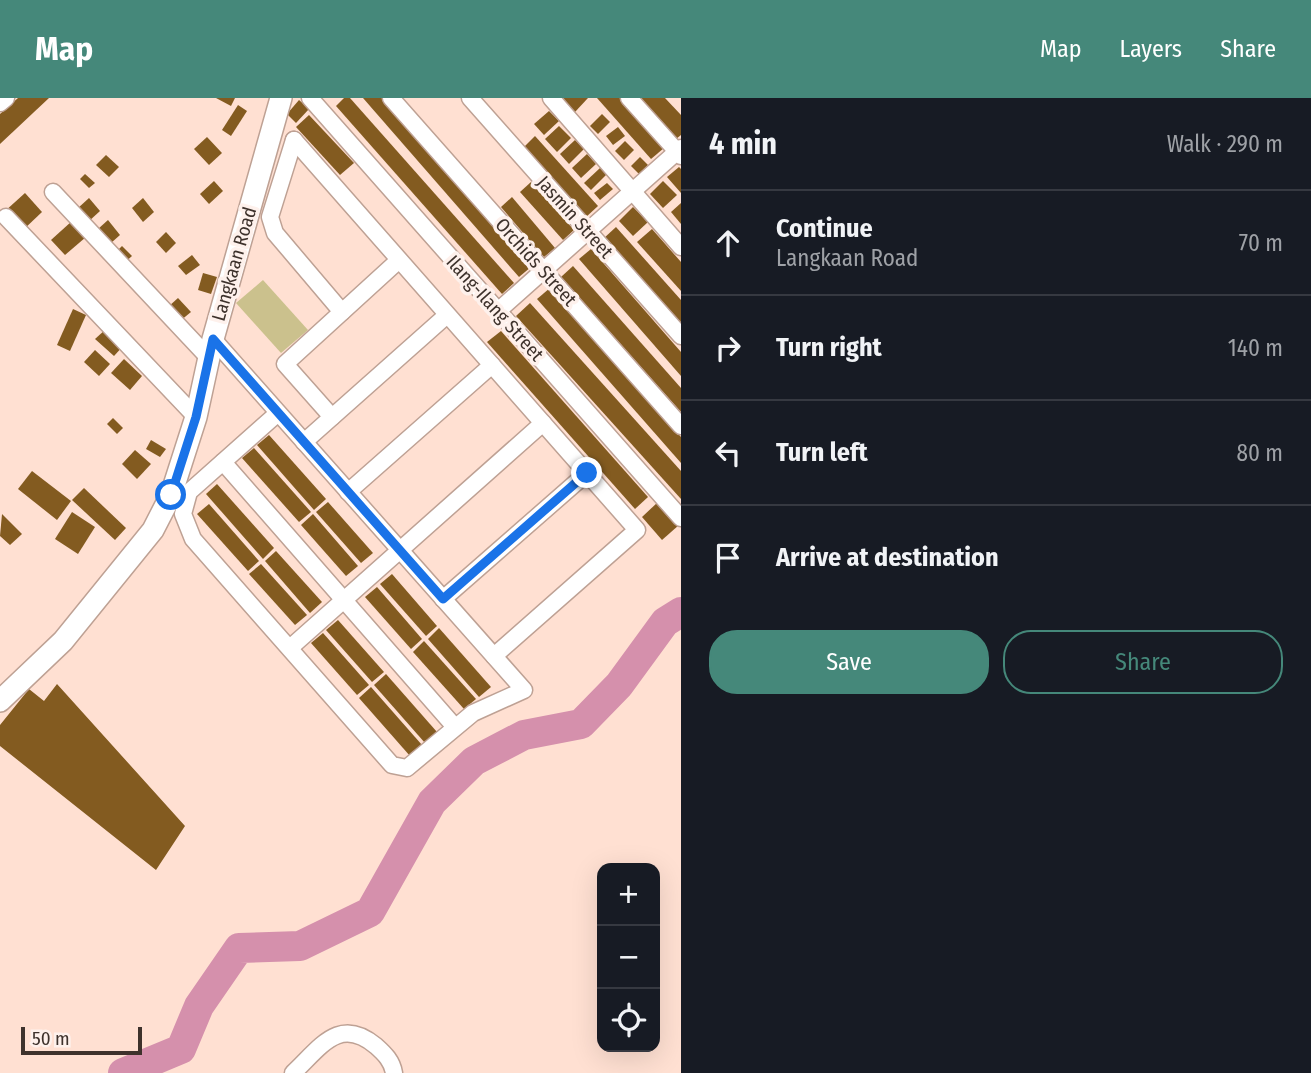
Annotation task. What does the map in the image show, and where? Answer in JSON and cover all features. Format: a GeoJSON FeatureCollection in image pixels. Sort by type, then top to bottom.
{"type":"FeatureCollection","features":[{"type":"Feature","properties":{"kind":"street"},"geometry":{"type":"LineString","coordinates":[[0,103],[6,98]]}},
{"type":"Feature","properties":{"kind":"street","name":"Langkaan Road"},"geometry":{"type":"LineString","coordinates":[[0,701],[63,641],[153,530],[171,495],[196,417],[211,348],[281,98]]}},
{"type":"Feature","properties":{"kind":"street"},"geometry":{"type":"LineString","coordinates":[[315,104],[333,98]]}},
{"type":"Feature","properties":{"kind":"street","name":"Orchids Street"},"geometry":{"type":"LineString","coordinates":[[391,98],[681,426]]}},
{"type":"Feature","properties":{"kind":"street","name":"Jasmin Street"},"geometry":{"type":"LineString","coordinates":[[470,98],[681,336]]}},
{"type":"Feature","properties":{"kind":"street"},"geometry":{"type":"LineString","coordinates":[[551,98],[681,247]]}},
{"type":"Feature","properties":{"kind":"street"},"geometry":{"type":"LineString","coordinates":[[498,311],[680,152],[629,98]]}},
{"type":"Feature","properties":{"kind":"street","name":"Ilang-Ilang Street"},"geometry":{"type":"LineString","coordinates":[[315,104],[681,518]]}},
{"type":"Feature","properties":{"kind":"street"},"geometry":{"type":"LineString","coordinates":[[342,312],[275,233],[270,217],[293,140],[637,530],[494,656]]}},
{"type":"Feature","properties":{"kind":"street"},"geometry":{"type":"LineString","coordinates":[[53,192],[278,413],[524,690],[495,701],[454,727],[407,768],[399,769],[392,765],[193,539],[183,514],[189,492],[278,413]]}},
{"type":"Feature","properties":{"kind":"street"},"geometry":{"type":"LineString","coordinates":[[6,217],[196,417]]}},
{"type":"Feature","properties":{"kind":"street"},"geometry":{"type":"LineString","coordinates":[[332,417],[285,364],[399,260]]}},
{"type":"Feature","properties":{"kind":"street"},"geometry":{"type":"LineString","coordinates":[[304,442],[447,315]]}},
{"type":"Feature","properties":{"kind":"street"},"geometry":{"type":"LineString","coordinates":[[348,492],[492,365]]}},
{"type":"Feature","properties":{"kind":"street"},"geometry":{"type":"LineString","coordinates":[[290,647],[543,423]]}},
{"type":"Feature","properties":{"kind":"street"},"geometry":{"type":"LineString","coordinates":[[223,462],[454,727]]}},
{"type":"Feature","properties":{"kind":"street"},"geometry":{"type":"LineString","coordinates":[[443,599],[587,473]]}},
{"type":"Feature","properties":{"kind":"street"},"geometry":{"type":"LineString","coordinates":[[293,1073],[332,1036],[345,1031],[366,1037],[385,1054],[394,1073]]}},
{"type":"Feature","properties":{"kind":"shaded area"},"geometry":{"type":"Polygon","coordinates":[[[263,280],[308,330],[281,353],[236,303],[263,280]]]}},
{"type":"Feature","properties":{"kind":"building"},"geometry":{"type":"Polygon","coordinates":[[[18,98],[49,98],[0,144],[0,114],[18,98]]]}},
{"type":"Feature","properties":{"kind":"building"},"geometry":{"type":"Polygon","coordinates":[[[216,98],[235,98],[231,106],[216,98]]]}},
{"type":"Feature","properties":{"kind":"building"},"geometry":{"type":"Polygon","coordinates":[[[344,98],[350,98],[514,283],[502,294],[336,106],[344,98]]]}},
{"type":"Feature","properties":{"kind":"building"},"geometry":{"type":"Polygon","coordinates":[[[363,98],[384,98],[531,267],[519,277],[363,98]]]}},
{"type":"Feature","properties":{"kind":"building"},"geometry":{"type":"Polygon","coordinates":[[[561,98],[588,98],[575,112],[561,98]]]}},
{"type":"Feature","properties":{"kind":"building"},"geometry":{"type":"Polygon","coordinates":[[[597,98],[620,98],[664,148],[651,159],[597,98]]]}},
{"type":"Feature","properties":{"kind":"building"},"geometry":{"type":"Polygon","coordinates":[[[638,98],[665,98],[681,115],[681,135],[676,139],[638,98]]]}},
{"type":"Feature","properties":{"kind":"building"},"geometry":{"type":"Polygon","coordinates":[[[299,100],[309,109],[296,123],[287,114],[299,100]]]}},
{"type":"Feature","properties":{"kind":"building"},"geometry":{"type":"Polygon","coordinates":[[[238,105],[247,111],[231,136],[222,130],[238,105]]]}},
{"type":"Feature","properties":{"kind":"building"},"geometry":{"type":"Polygon","coordinates":[[[549,111],[559,121],[544,135],[534,124],[549,111]]]}},
{"type":"Feature","properties":{"kind":"building"},"geometry":{"type":"Polygon","coordinates":[[[602,114],[610,122],[598,134],[590,126],[602,114]]]}},
{"type":"Feature","properties":{"kind":"building"},"geometry":{"type":"Polygon","coordinates":[[[309,115],[354,163],[340,175],[296,127],[309,115]]]}},
{"type":"Feature","properties":{"kind":"building"},"geometry":{"type":"Polygon","coordinates":[[[559,126],[571,138],[557,152],[545,139],[559,126]]]}},
{"type":"Feature","properties":{"kind":"building"},"geometry":{"type":"Polygon","coordinates":[[[618,127],[625,136],[613,145],[606,136],[618,127]]]}},
{"type":"Feature","properties":{"kind":"building"},"geometry":{"type":"Polygon","coordinates":[[[535,136],[598,206],[585,218],[523,148],[535,136]]]}},
{"type":"Feature","properties":{"kind":"building"},"geometry":{"type":"Polygon","coordinates":[[[207,137],[222,153],[209,165],[194,149],[207,137]]]}},
{"type":"Feature","properties":{"kind":"building"},"geometry":{"type":"Polygon","coordinates":[[[575,140],[584,149],[569,164],[560,154],[575,140]]]}},
{"type":"Feature","properties":{"kind":"building"},"geometry":{"type":"Polygon","coordinates":[[[625,141],[634,150],[624,160],[615,151],[625,141]]]}},
{"type":"Feature","properties":{"kind":"building"},"geometry":{"type":"Polygon","coordinates":[[[587,154],[596,164],[581,178],[572,168],[587,154]]]}},
{"type":"Feature","properties":{"kind":"building"},"geometry":{"type":"Polygon","coordinates":[[[106,155],[119,167],[109,177],[96,165],[106,155]]]}},
{"type":"Feature","properties":{"kind":"building"},"geometry":{"type":"Polygon","coordinates":[[[640,157],[648,165],[639,174],[631,166],[640,157]]]}},
{"type":"Feature","properties":{"kind":"building"},"geometry":{"type":"Polygon","coordinates":[[[679,167],[681,169],[681,193],[667,177],[679,167]]]}},
{"type":"Feature","properties":{"kind":"building"},"geometry":{"type":"Polygon","coordinates":[[[600,168],[607,174],[591,190],[584,183],[600,168]]]}},
{"type":"Feature","properties":{"kind":"building"},"geometry":{"type":"Polygon","coordinates":[[[85,174],[95,183],[89,188],[80,179],[85,174]]]}},
{"type":"Feature","properties":{"kind":"building"},"geometry":{"type":"Polygon","coordinates":[[[214,181],[223,191],[209,204],[200,194],[214,181]]]}},
{"type":"Feature","properties":{"kind":"building"},"geometry":{"type":"Polygon","coordinates":[[[663,181],[677,195],[663,208],[650,194],[663,181]]]}},
{"type":"Feature","properties":{"kind":"building"},"geometry":{"type":"Polygon","coordinates":[[[531,182],[574,230],[563,240],[520,192],[531,182]]]}},
{"type":"Feature","properties":{"kind":"building"},"geometry":{"type":"Polygon","coordinates":[[[607,183],[613,189],[600,200],[594,193],[607,183]]]}},
{"type":"Feature","properties":{"kind":"building"},"geometry":{"type":"Polygon","coordinates":[[[25,193],[42,212],[22,231],[4,212],[25,193]]]}},
{"type":"Feature","properties":{"kind":"building"},"geometry":{"type":"Polygon","coordinates":[[[512,197],[555,248],[544,257],[501,207],[512,197]]]}},
{"type":"Feature","properties":{"kind":"building"},"geometry":{"type":"Polygon","coordinates":[[[89,198],[100,211],[88,222],[77,209],[89,198]]]}},
{"type":"Feature","properties":{"kind":"building"},"geometry":{"type":"Polygon","coordinates":[[[143,198],[154,212],[143,222],[132,208],[143,198]]]}},
{"type":"Feature","properties":{"kind":"building"},"geometry":{"type":"Polygon","coordinates":[[[681,203],[681,224],[671,212],[681,203]]]}},
{"type":"Feature","properties":{"kind":"building"},"geometry":{"type":"Polygon","coordinates":[[[633,207],[648,222],[633,236],[619,221],[633,207]]]}},
{"type":"Feature","properties":{"kind":"building"},"geometry":{"type":"Polygon","coordinates":[[[108,220],[120,235],[111,243],[98,229],[108,220]]]}},
{"type":"Feature","properties":{"kind":"building"},"geometry":{"type":"Polygon","coordinates":[[[72,221],[86,237],[65,255],[51,240],[72,221]]]}},
{"type":"Feature","properties":{"kind":"building"},"geometry":{"type":"Polygon","coordinates":[[[616,227],[681,300],[681,327],[603,239],[616,227]]]}},
{"type":"Feature","properties":{"kind":"building"},"geometry":{"type":"Polygon","coordinates":[[[652,229],[681,262],[681,291],[637,242],[652,229]]]}},
{"type":"Feature","properties":{"kind":"building"},"geometry":{"type":"Polygon","coordinates":[[[166,232],[176,243],[166,253],[156,242],[166,232]]]}},
{"type":"Feature","properties":{"kind":"building"},"geometry":{"type":"Polygon","coordinates":[[[122,246],[132,256],[123,264],[114,254],[122,246]]]}},
{"type":"Feature","properties":{"kind":"building"},"geometry":{"type":"Polygon","coordinates":[[[591,249],[681,352],[681,376],[579,259],[591,249]]]}},
{"type":"Feature","properties":{"kind":"building"},"geometry":{"type":"Polygon","coordinates":[[[192,255],[200,265],[186,275],[178,266],[192,255]]]}},
{"type":"Feature","properties":{"kind":"building"},"geometry":{"type":"Polygon","coordinates":[[[573,266],[681,388],[681,412],[561,277],[573,266]]]}},
{"type":"Feature","properties":{"kind":"building"},"geometry":{"type":"Polygon","coordinates":[[[203,273],[217,277],[211,294],[198,290],[203,273]]]}},
{"type":"Feature","properties":{"kind":"building"},"geometry":{"type":"Polygon","coordinates":[[[550,288],[681,437],[681,463],[537,299],[550,288]]]}},
{"type":"Feature","properties":{"kind":"building"},"geometry":{"type":"Polygon","coordinates":[[[178,298],[191,312],[180,321],[168,307],[178,298]]]}},
{"type":"Feature","properties":{"kind":"building"},"geometry":{"type":"Polygon","coordinates":[[[530,303],[681,471],[681,499],[516,316],[530,303]]]}},
{"type":"Feature","properties":{"kind":"building"},"geometry":{"type":"Polygon","coordinates":[[[73,309],[86,315],[70,351],[57,345],[73,309]]]}},
{"type":"Feature","properties":{"kind":"building"},"geometry":{"type":"Polygon","coordinates":[[[106,329],[124,345],[114,356],[95,339],[106,329]]]}},
{"type":"Feature","properties":{"kind":"building"},"geometry":{"type":"Polygon","coordinates":[[[501,331],[648,497],[635,509],[487,342],[501,331]]]}},
{"type":"Feature","properties":{"kind":"building"},"geometry":{"type":"Polygon","coordinates":[[[95,350],[110,364],[99,376],[84,362],[95,350]]]}},
{"type":"Feature","properties":{"kind":"building"},"geometry":{"type":"Polygon","coordinates":[[[124,359],[142,376],[130,390],[111,373],[124,359]]]}},
{"type":"Feature","properties":{"kind":"building"},"geometry":{"type":"Polygon","coordinates":[[[113,418],[123,428],[117,434],[107,424],[113,418]]]}},
{"type":"Feature","properties":{"kind":"building"},"geometry":{"type":"Polygon","coordinates":[[[269,435],[326,499],[314,510],[257,445],[269,435]]]}},
{"type":"Feature","properties":{"kind":"building"},"geometry":{"type":"Polygon","coordinates":[[[151,440],[166,449],[160,457],[146,449],[151,440]]]}},
{"type":"Feature","properties":{"kind":"building"},"geometry":{"type":"Polygon","coordinates":[[[254,448],[311,512],[299,522],[242,458],[254,448]]]}},
{"type":"Feature","properties":{"kind":"building"},"geometry":{"type":"Polygon","coordinates":[[[135,450],[151,464],[137,479],[122,464],[135,450]]]}},
{"type":"Feature","properties":{"kind":"building"},"geometry":{"type":"Polygon","coordinates":[[[32,471],[71,501],[57,520],[18,489],[32,471]]]}},
{"type":"Feature","properties":{"kind":"building"},"geometry":{"type":"Polygon","coordinates":[[[217,484],[274,548],[263,559],[206,494],[217,484]]]}},
{"type":"Feature","properties":{"kind":"building"},"geometry":{"type":"Polygon","coordinates":[[[84,488],[126,528],[115,540],[72,500],[84,488]]]}},
{"type":"Feature","properties":{"kind":"building"},"geometry":{"type":"Polygon","coordinates":[[[328,502],[373,553],[361,563],[316,512],[328,502]]]}},
{"type":"Feature","properties":{"kind":"building"},"geometry":{"type":"Polygon","coordinates":[[[658,502],[679,525],[662,540],[642,517],[658,502]]]}},
{"type":"Feature","properties":{"kind":"building"},"geometry":{"type":"Polygon","coordinates":[[[209,504],[259,561],[248,571],[197,514],[209,504]]]}},
{"type":"Feature","properties":{"kind":"building"},"geometry":{"type":"Polygon","coordinates":[[[72,512],[95,527],[78,554],[55,539],[72,512]]]}},
{"type":"Feature","properties":{"kind":"building"},"geometry":{"type":"Polygon","coordinates":[[[2,514],[22,534],[10,545],[0,536],[2,514]]]}},
{"type":"Feature","properties":{"kind":"building"},"geometry":{"type":"Polygon","coordinates":[[[313,514],[358,566],[346,576],[301,525],[313,514]]]}},
{"type":"Feature","properties":{"kind":"building"},"geometry":{"type":"Polygon","coordinates":[[[276,551],[322,602],[310,613],[265,561],[276,551]]]}},
{"type":"Feature","properties":{"kind":"building"},"geometry":{"type":"Polygon","coordinates":[[[261,564],[307,615],[295,625],[249,574],[261,564]]]}},
{"type":"Feature","properties":{"kind":"building"},"geometry":{"type":"Polygon","coordinates":[[[392,574],[437,626],[426,636],[380,584],[392,574]]]}},
{"type":"Feature","properties":{"kind":"building"},"geometry":{"type":"Polygon","coordinates":[[[377,587],[422,639],[411,649],[365,597],[377,587]]]}},
{"type":"Feature","properties":{"kind":"building"},"geometry":{"type":"Polygon","coordinates":[[[338,620],[384,672],[372,682],[326,630],[338,620]]]}},
{"type":"Feature","properties":{"kind":"building"},"geometry":{"type":"Polygon","coordinates":[[[439,628],[491,687],[479,697],[428,639],[439,628]]]}},
{"type":"Feature","properties":{"kind":"building"},"geometry":{"type":"Polygon","coordinates":[[[323,633],[369,685],[357,695],[311,643],[323,633]]]}},
{"type":"Feature","properties":{"kind":"building"},"geometry":{"type":"Polygon","coordinates":[[[424,641],[476,699],[464,709],[413,652],[424,641]]]}},
{"type":"Feature","properties":{"kind":"building"},"geometry":{"type":"Polygon","coordinates":[[[386,674],[437,732],[425,743],[374,685],[386,674]]]}},
{"type":"Feature","properties":{"kind":"building"},"geometry":{"type":"Polygon","coordinates":[[[57,684],[185,826],[156,870],[0,746],[0,725],[29,689],[44,701],[57,684]]]}},
{"type":"Feature","properties":{"kind":"building"},"geometry":{"type":"Polygon","coordinates":[[[371,687],[422,745],[410,756],[359,698],[371,687]]]}},
{"type":"Feature","properties":{"kind":"waterway"},"geometry":{"type":"LineString","coordinates":[[123,1073],[181,1049],[199,1006],[239,948],[300,946],[370,912],[432,802],[474,761],[524,735],[581,724],[619,685],[665,622],[681,612]]}},
{"type":"Feature","properties":{"kind":"route"},"geometry":{"type":"LineString","coordinates":[[171,495],[196,417],[213,339],[443,599],[587,473]]}}]}
